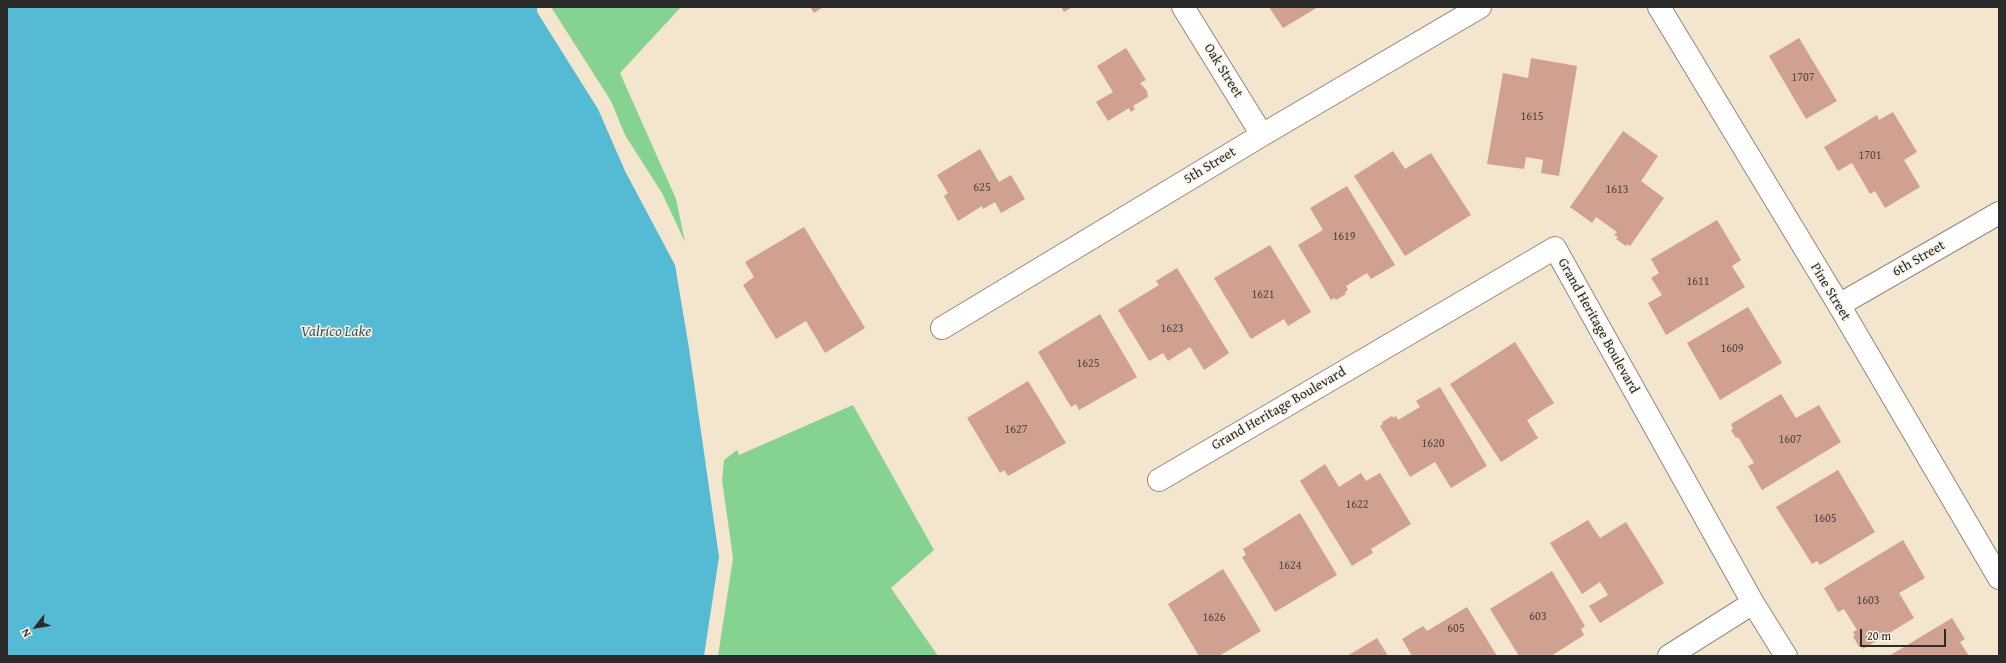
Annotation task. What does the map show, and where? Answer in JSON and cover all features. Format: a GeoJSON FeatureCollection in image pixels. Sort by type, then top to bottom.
{"type":"FeatureCollection","features":[{"type":"Feature","properties":{"kind":"street","name":"Oak Street"},"geometry":{"type":"LineString","coordinates":[[1183,7],[1262,135]]}},
{"type":"Feature","properties":{"kind":"street","name":"5th Street"},"geometry":{"type":"LineString","coordinates":[[942,328],[1262,135],[1480,7]]}},
{"type":"Feature","properties":{"kind":"street","name":"Pine Street"},"geometry":{"type":"LineString","coordinates":[[1659,7],[1839,305],[1999,578]]}},
{"type":"Feature","properties":{"kind":"street","name":"6th Street"},"geometry":{"type":"LineString","coordinates":[[1839,305],[1999,213]]}},
{"type":"Feature","properties":{"kind":"street","name":"Grand Heritage Boulevard"},"geometry":{"type":"LineString","coordinates":[[1159,480],[1555,248],[1753,603],[1786,656]]}},
{"type":"Feature","properties":{"kind":"street"},"geometry":{"type":"LineString","coordinates":[[1669,656],[1753,603]]}},
{"type":"Feature","properties":{"kind":"green space"},"geometry":{"type":"Polygon","coordinates":[[[551,7],[681,7],[620,73],[676,199],[685,242],[662,193],[625,135],[611,101],[551,7]]]}},
{"type":"Feature","properties":{"kind":"green space"},"geometry":{"type":"Polygon","coordinates":[[[853,405],[934,550],[891,588],[938,656],[718,656],[733,558],[722,480],[724,460],[737,450],[739,455],[853,405]]]}},
{"type":"Feature","properties":{"kind":"water","name":"Valrico Lake"},"geometry":{"type":"Polygon","coordinates":[[[7,7],[537,7],[537,12],[598,109],[625,171],[675,265],[689,348],[719,557],[704,656],[7,656],[7,7]]]}},
{"type":"Feature","properties":{"kind":"building"},"geometry":{"type":"Polygon","coordinates":[[[810,7],[823,7],[814,13],[810,7]]]}},
{"type":"Feature","properties":{"kind":"building"},"geometry":{"type":"Polygon","coordinates":[[[1061,7],[1072,7],[1064,12],[1061,7]]]}},
{"type":"Feature","properties":{"kind":"building"},"geometry":{"type":"Polygon","coordinates":[[[1269,7],[1318,7],[1283,28],[1269,7]]]}},
{"type":"Feature","properties":{"kind":"building"},"geometry":{"type":"Polygon","coordinates":[[[1799,38],[1837,101],[1806,119],[1769,56],[1799,38]]]}},
{"type":"Feature","properties":{"kind":"building"},"geometry":{"type":"Polygon","coordinates":[[[1126,48],[1146,80],[1140,83],[1147,91],[1148,97],[1133,106],[1135,109],[1131,112],[1129,108],[1108,121],[1096,102],[1113,92],[1097,66],[1126,48]]]}},
{"type":"Feature","properties":{"kind":"building"},"geometry":{"type":"Polygon","coordinates":[[[1531,58],[1577,66],[1559,176],[1541,173],[1543,160],[1526,157],[1524,169],[1487,164],[1503,73],[1528,78],[1531,58]]]}},
{"type":"Feature","properties":{"kind":"building"},"geometry":{"type":"Polygon","coordinates":[[[1893,112],[1917,152],[1904,160],[1920,187],[1885,208],[1875,191],[1870,194],[1852,163],[1838,171],[1824,147],[1877,115],[1879,120],[1893,112]]]}},
{"type":"Feature","properties":{"kind":"building"},"geometry":{"type":"Polygon","coordinates":[[[1623,131],[1658,156],[1641,181],[1664,198],[1630,246],[1627,244],[1626,246],[1616,239],[1618,237],[1614,235],[1617,232],[1596,217],[1592,223],[1570,207],[1623,131]]]}},
{"type":"Feature","properties":{"kind":"building"},"geometry":{"type":"Polygon","coordinates":[[[980,149],[999,182],[1011,175],[1025,199],[1001,213],[995,202],[983,209],[982,206],[958,221],[944,196],[948,193],[937,175],[980,149]]]}},
{"type":"Feature","properties":{"kind":"building"},"geometry":{"type":"Polygon","coordinates":[[[1393,151],[1405,169],[1431,153],[1471,215],[1405,256],[1354,176],[1393,151]]]}},
{"type":"Feature","properties":{"kind":"building"},"geometry":{"type":"Polygon","coordinates":[[[1347,186],[1395,265],[1371,279],[1367,273],[1346,286],[1348,290],[1345,292],[1346,294],[1336,300],[1334,298],[1331,300],[1298,245],[1323,230],[1310,208],[1347,186]]]}},
{"type":"Feature","properties":{"kind":"building"},"geometry":{"type":"Polygon","coordinates":[[[1717,220],[1741,260],[1732,266],[1745,287],[1666,335],[1648,303],[1662,295],[1651,278],[1659,273],[1651,259],[1717,220]]]}},
{"type":"Feature","properties":{"kind":"building"},"geometry":{"type":"Polygon","coordinates":[[[804,227],[865,328],[825,353],[806,321],[776,339],[743,285],[754,277],[745,262],[804,227]]]}},
{"type":"Feature","properties":{"kind":"building"},"geometry":{"type":"Polygon","coordinates":[[[1270,245],[1311,312],[1288,326],[1284,319],[1251,339],[1214,278],[1270,245]]]}},
{"type":"Feature","properties":{"kind":"building"},"geometry":{"type":"Polygon","coordinates":[[[1177,268],[1229,353],[1204,370],[1190,347],[1168,361],[1163,353],[1149,361],[1118,310],[1159,285],[1156,281],[1177,268]]]}},
{"type":"Feature","properties":{"kind":"building"},"geometry":{"type":"Polygon","coordinates":[[[1748,307],[1782,363],[1720,400],[1687,343],[1748,307]]]}},
{"type":"Feature","properties":{"kind":"building"},"geometry":{"type":"Polygon","coordinates":[[[1100,314],[1137,377],[1079,410],[1076,404],[1071,407],[1038,352],[1100,314]]]}},
{"type":"Feature","properties":{"kind":"building"},"geometry":{"type":"Polygon","coordinates":[[[1515,342],[1554,403],[1527,420],[1538,438],[1501,462],[1450,384],[1515,342]]]}},
{"type":"Feature","properties":{"kind":"building"},"geometry":{"type":"Polygon","coordinates":[[[1028,381],[1066,443],[1008,476],[1004,470],[1000,473],[967,418],[1028,381]]]}},
{"type":"Feature","properties":{"kind":"building"},"geometry":{"type":"Polygon","coordinates":[[[1440,387],[1487,466],[1451,488],[1435,462],[1410,477],[1380,426],[1383,424],[1382,422],[1392,416],[1393,418],[1396,416],[1398,420],[1420,407],[1416,401],[1440,387]]]}},
{"type":"Feature","properties":{"kind":"building"},"geometry":{"type":"Polygon","coordinates":[[[1781,394],[1796,418],[1819,405],[1841,442],[1762,490],[1748,466],[1754,463],[1738,437],[1736,438],[1731,430],[1733,429],[1731,424],[1781,394]]]}},
{"type":"Feature","properties":{"kind":"building"},"geometry":{"type":"Polygon","coordinates":[[[1325,464],[1339,487],[1361,473],[1366,481],[1380,473],[1411,524],[1371,549],[1373,553],[1352,566],[1300,481],[1325,464]]]}},
{"type":"Feature","properties":{"kind":"building"},"geometry":{"type":"Polygon","coordinates":[[[1838,470],[1875,532],[1820,565],[1817,561],[1812,564],[1776,507],[1838,470]]]}},
{"type":"Feature","properties":{"kind":"building"},"geometry":{"type":"Polygon","coordinates":[[[1300,513],[1337,575],[1275,612],[1242,557],[1246,555],[1243,549],[1300,513]]]}},
{"type":"Feature","properties":{"kind":"building"},"geometry":{"type":"Polygon","coordinates":[[[1588,520],[1600,538],[1626,522],[1664,583],[1600,623],[1589,606],[1608,595],[1600,582],[1582,594],[1550,543],[1588,520]]]}},
{"type":"Feature","properties":{"kind":"building"},"geometry":{"type":"Polygon","coordinates":[[[1903,540],[1925,578],[1899,593],[1914,618],[1863,649],[1861,645],[1859,647],[1853,636],[1855,635],[1853,632],[1857,630],[1844,609],[1838,612],[1824,588],[1903,540]]]}},
{"type":"Feature","properties":{"kind":"building"},"geometry":{"type":"Polygon","coordinates":[[[1223,569],[1261,631],[1219,656],[1199,656],[1168,604],[1223,569]]]}},
{"type":"Feature","properties":{"kind":"building"},"geometry":{"type":"Polygon","coordinates":[[[1552,571],[1585,626],[1581,629],[1584,635],[1551,656],[1519,656],[1490,609],[1552,571]]]}},
{"type":"Feature","properties":{"kind":"building"},"geometry":{"type":"Polygon","coordinates":[[[1467,607],[1497,656],[1412,656],[1402,639],[1423,626],[1427,631],[1467,607]]]}},
{"type":"Feature","properties":{"kind":"building"},"geometry":{"type":"Polygon","coordinates":[[[1952,618],[1965,639],[1960,642],[1969,656],[1889,656],[1952,618]]]}},
{"type":"Feature","properties":{"kind":"building"},"geometry":{"type":"Polygon","coordinates":[[[1377,638],[1388,656],[1347,656],[1377,638]]]}}]}
